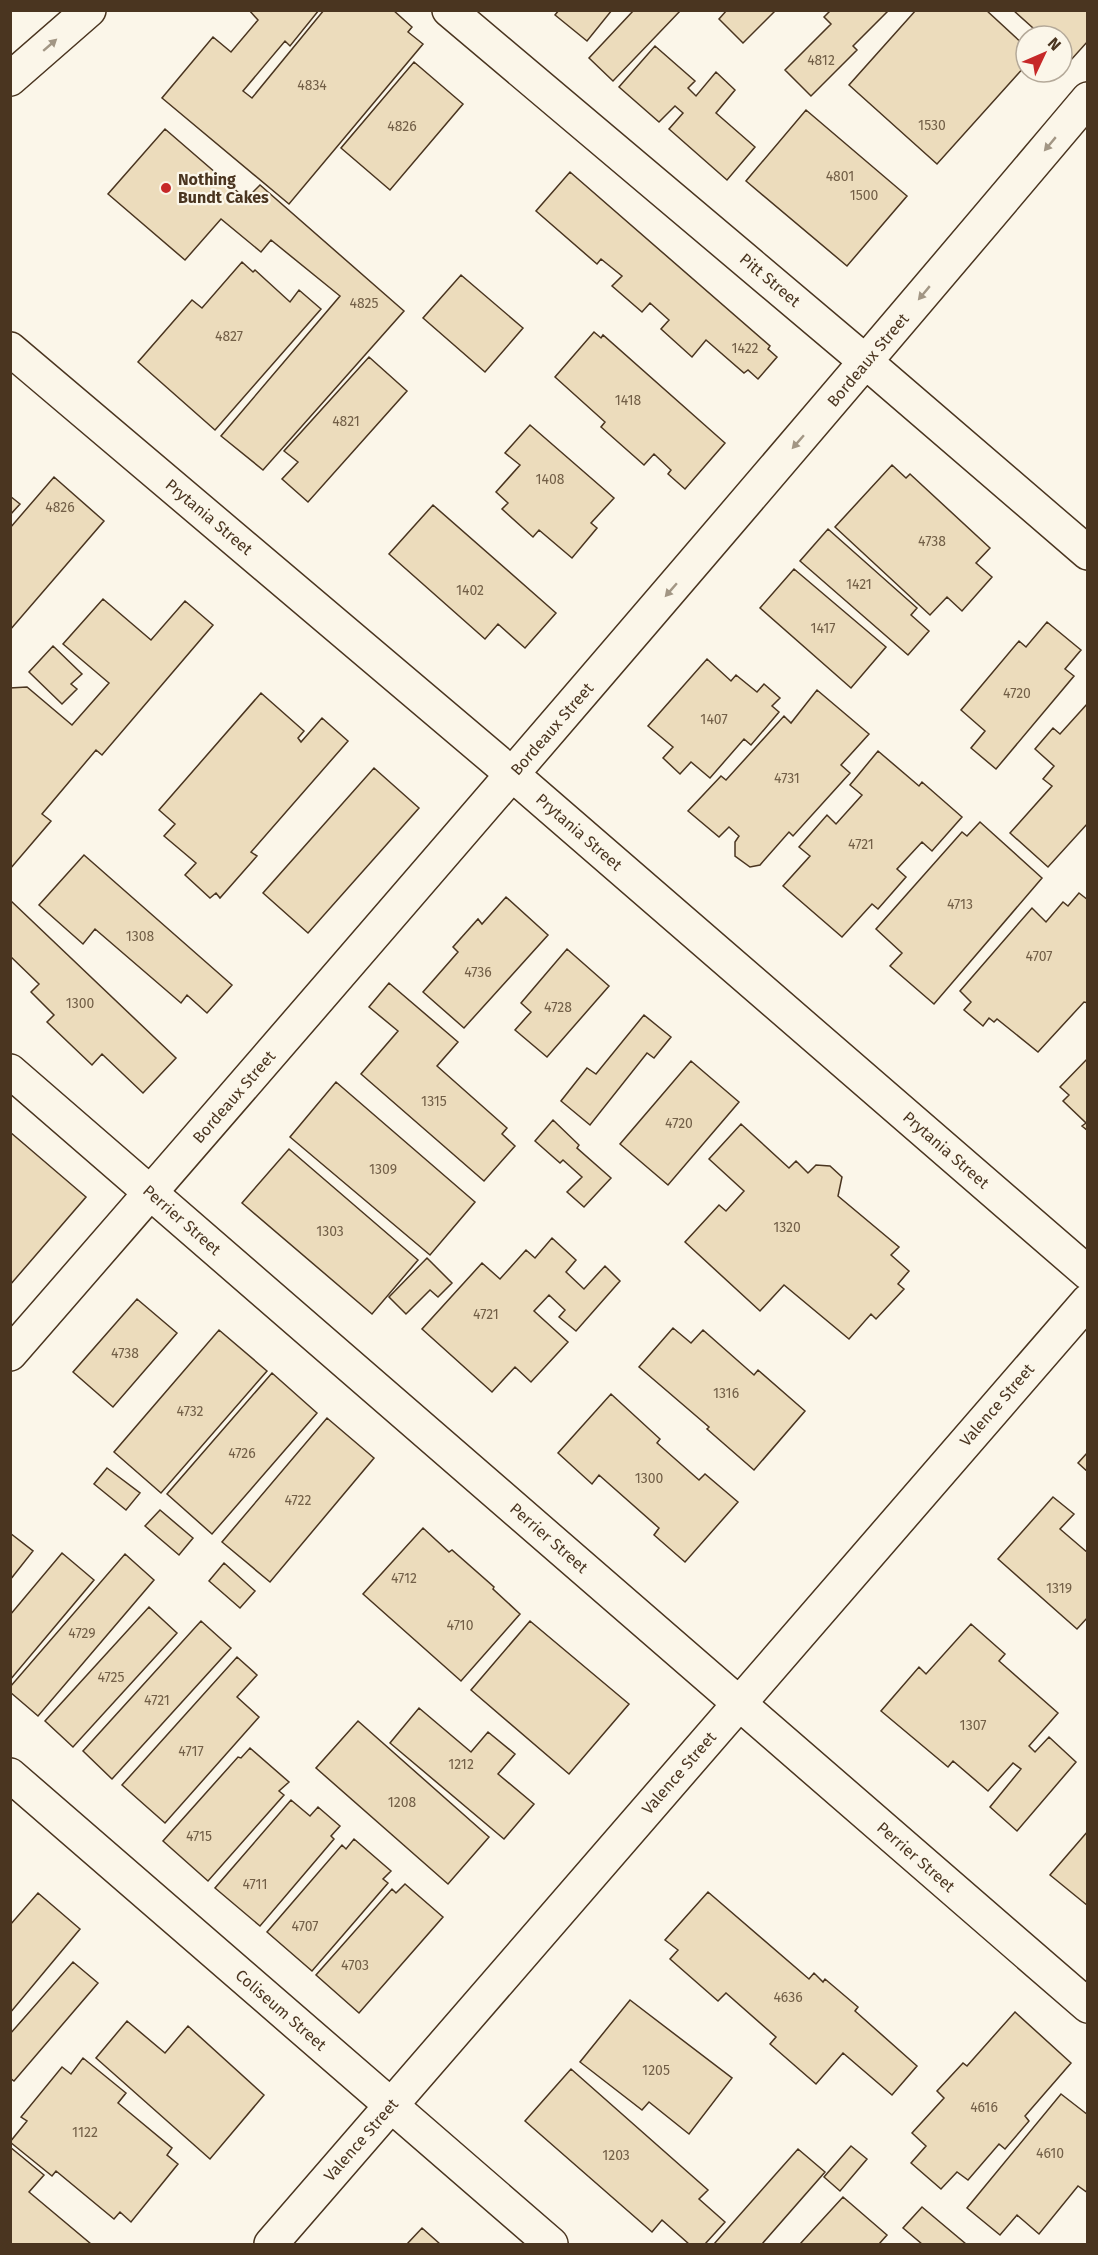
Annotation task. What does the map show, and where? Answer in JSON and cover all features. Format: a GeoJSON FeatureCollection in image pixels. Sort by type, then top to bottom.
{"type":"FeatureCollection","features":[{"type":"Feature","properties":{"kind":"street"},"geometry":{"type":"LineString","coordinates":[[16,65],[89,10]]}},
{"type":"Feature","properties":{"kind":"street","name":"Pitt Street"},"geometry":{"type":"LineString","coordinates":[[449,10],[1088,553]]}},
{"type":"Feature","properties":{"kind":"street","name":"Bordeaux Street"},"geometry":{"type":"LineString","coordinates":[[10,1354],[513,775],[1088,99]]}},
{"type":"Feature","properties":{"kind":"street","name":"Prytania Street"},"geometry":{"type":"LineString","coordinates":[[10,349],[513,775],[1088,1273]]}},
{"type":"Feature","properties":{"kind":"street","name":"Perrier Street"},"geometry":{"type":"LineString","coordinates":[[10,1071],[1088,2006]]}},
{"type":"Feature","properties":{"kind":"street","name":"Valence Street"},"geometry":{"type":"LineString","coordinates":[[271,2244],[1088,1301]]}},
{"type":"Feature","properties":{"kind":"street","name":"Coliseum Street"},"geometry":{"type":"LineString","coordinates":[[10,1775],[551,2244]]}},
{"type":"Feature","properties":{"kind":"building"},"geometry":{"type":"Polygon","coordinates":[[[249,10],[319,10],[290,46],[285,41],[243,91],[252,98],[324,10],[393,10],[412,27],[408,32],[423,44],[289,204],[162,98],[213,37],[231,52],[258,20],[249,10]]]}},
{"type":"Feature","properties":{"kind":"building"},"geometry":{"type":"Polygon","coordinates":[[[559,10],[612,10],[587,41],[555,15],[559,10]]]}},
{"type":"Feature","properties":{"kind":"building"},"geometry":{"type":"Polygon","coordinates":[[[634,10],[681,10],[613,81],[589,58],[634,10]]]}},
{"type":"Feature","properties":{"kind":"building"},"geometry":{"type":"Polygon","coordinates":[[[727,10],[776,10],[743,43],[719,19],[727,10]]]}},
{"type":"Feature","properties":{"kind":"building"},"geometry":{"type":"Polygon","coordinates":[[[831,10],[889,10],[853,46],[857,50],[811,96],[785,70],[831,24],[824,17],[831,10]]]}},
{"type":"Feature","properties":{"kind":"building"},"geometry":{"type":"Polygon","coordinates":[[[916,10],[986,10],[1014,36],[1014,78],[937,164],[849,85],[916,10]]]}},
{"type":"Feature","properties":{"kind":"building"},"geometry":{"type":"Polygon","coordinates":[[[1013,10],[1088,10],[1088,41],[1074,57],[1074,24],[1029,24],[1013,10]]]}},
{"type":"Feature","properties":{"kind":"building"},"geometry":{"type":"Polygon","coordinates":[[[655,46],[695,81],[688,88],[696,96],[716,72],[735,90],[716,113],[755,147],[727,180],[669,129],[683,113],[675,106],[659,122],[619,87],[655,46]]]}},
{"type":"Feature","properties":{"kind":"building"},"geometry":{"type":"Polygon","coordinates":[[[414,62],[463,104],[390,190],[341,148],[414,62]]]}},
{"type":"Feature","properties":{"kind":"building"},"geometry":{"type":"Polygon","coordinates":[[[806,110],[907,196],[847,266],[746,181],[806,110]]]}},
{"type":"Feature","properties":{"kind":"building"},"geometry":{"type":"Polygon","coordinates":[[[165,129],[246,199],[260,185],[404,311],[263,470],[221,436],[340,296],[271,240],[261,252],[221,219],[185,260],[108,194],[165,129]]]}},
{"type":"Feature","properties":{"kind":"building"},"geometry":{"type":"Polygon","coordinates":[[[570,172],[770,346],[768,349],[777,357],[758,379],[748,370],[744,373],[706,340],[692,357],[661,329],[669,320],[650,303],[642,312],[612,286],[622,276],[601,259],[597,264],[536,211],[570,172]]]}},
{"type":"Feature","properties":{"kind":"building"},"geometry":{"type":"Polygon","coordinates":[[[242,262],[253,272],[255,270],[290,302],[299,290],[321,309],[215,430],[138,362],[192,300],[202,308],[242,262]]]}},
{"type":"Feature","properties":{"kind":"building"},"geometry":{"type":"Polygon","coordinates":[[[461,275],[523,328],[485,372],[423,318],[461,275]]]}},
{"type":"Feature","properties":{"kind":"building"},"geometry":{"type":"Polygon","coordinates":[[[594,332],[601,338],[603,335],[725,443],[685,489],[668,474],[671,470],[654,454],[644,465],[601,427],[605,422],[555,377],[594,332]]]}},
{"type":"Feature","properties":{"kind":"building"},"geometry":{"type":"Polygon","coordinates":[[[369,357],[407,391],[308,502],[282,479],[298,462],[284,451],[369,357]]]}},
{"type":"Feature","properties":{"kind":"building"},"geometry":{"type":"Polygon","coordinates":[[[530,425],[614,498],[591,523],[597,528],[572,558],[539,530],[533,537],[502,509],[508,503],[496,492],[520,465],[505,453],[530,425]]]}},
{"type":"Feature","properties":{"kind":"building"},"geometry":{"type":"Polygon","coordinates":[[[892,465],[906,478],[910,474],[990,548],[976,563],[992,577],[962,611],[947,597],[930,615],[835,527],[892,465]]]}},
{"type":"Feature","properties":{"kind":"building"},"geometry":{"type":"Polygon","coordinates":[[[54,477],[104,521],[10,630],[10,528],[54,477]]]}},
{"type":"Feature","properties":{"kind":"building"},"geometry":{"type":"Polygon","coordinates":[[[10,496],[20,504],[10,515],[10,496]]]}},
{"type":"Feature","properties":{"kind":"building"},"geometry":{"type":"Polygon","coordinates":[[[433,505],[556,613],[525,648],[498,624],[485,639],[389,554],[433,505]]]}},
{"type":"Feature","properties":{"kind":"building"},"geometry":{"type":"Polygon","coordinates":[[[828,529],[917,608],[911,615],[929,631],[908,655],[800,561],[828,529]]]}},
{"type":"Feature","properties":{"kind":"building"},"geometry":{"type":"Polygon","coordinates":[[[794,569],[886,647],[851,688],[760,608],[794,569]]]}},
{"type":"Feature","properties":{"kind":"building"},"geometry":{"type":"Polygon","coordinates":[[[103,599],[151,640],[185,601],[213,625],[102,755],[96,750],[42,814],[51,821],[10,869],[10,688],[27,687],[72,725],[109,683],[63,644],[103,599]]]}},
{"type":"Feature","properties":{"kind":"building"},"geometry":{"type":"Polygon","coordinates":[[[1047,622],[1081,650],[1065,669],[1074,676],[996,769],[971,748],[985,731],[961,710],[1019,641],[1026,647],[1047,622]]]}},
{"type":"Feature","properties":{"kind":"building"},"geometry":{"type":"Polygon","coordinates":[[[53,646],[82,674],[71,684],[77,689],[62,704],[29,672],[53,646]]]}},
{"type":"Feature","properties":{"kind":"building"},"geometry":{"type":"Polygon","coordinates":[[[707,659],[731,681],[736,675],[757,692],[764,684],[780,698],[772,706],[779,712],[751,745],[744,739],[710,778],[691,762],[680,774],[663,758],[673,747],[648,726],[707,659]]]}},
{"type":"Feature","properties":{"kind":"building"},"geometry":{"type":"Polygon","coordinates":[[[817,690],[869,734],[841,765],[850,773],[793,836],[789,832],[760,865],[750,867],[735,856],[735,842],[739,836],[729,827],[719,837],[688,811],[721,776],[726,780],[784,716],[791,723],[817,690]]]}},
{"type":"Feature","properties":{"kind":"building"},"geometry":{"type":"Polygon","coordinates":[[[261,693],[304,731],[298,738],[301,742],[322,718],[348,741],[251,852],[257,856],[220,898],[216,893],[210,898],[185,875],[196,863],[164,836],[175,824],[159,810],[261,693]]]}},
{"type":"Feature","properties":{"kind":"building"},"geometry":{"type":"Polygon","coordinates":[[[1088,703],[1088,823],[1048,867],[1010,833],[1052,786],[1043,779],[1054,766],[1035,749],[1053,728],[1060,734],[1088,703]]]}},
{"type":"Feature","properties":{"kind":"building"},"geometry":{"type":"Polygon","coordinates":[[[878,751],[919,786],[922,782],[962,817],[932,851],[922,842],[897,869],[906,877],[878,909],[872,904],[842,937],[783,886],[810,856],[799,847],[827,815],[836,824],[862,795],[850,785],[878,751]]]}},
{"type":"Feature","properties":{"kind":"building"},"geometry":{"type":"Polygon","coordinates":[[[374,768],[419,808],[308,933],[263,893],[374,768]]]}},
{"type":"Feature","properties":{"kind":"building"},"geometry":{"type":"Polygon","coordinates":[[[980,822],[1042,878],[934,1004],[890,966],[902,953],[876,929],[962,832],[967,836],[980,822]]]}},
{"type":"Feature","properties":{"kind":"building"},"geometry":{"type":"Polygon","coordinates":[[[84,855],[232,985],[207,1013],[187,995],[181,1003],[95,929],[83,944],[39,905],[84,855]]]}},
{"type":"Feature","properties":{"kind":"building"},"geometry":{"type":"Polygon","coordinates":[[[1079,893],[1088,900],[1088,1003],[1084,1002],[1038,1052],[997,1019],[994,1022],[989,1018],[983,1026],[964,1010],[971,1002],[960,991],[1032,908],[1046,922],[1063,902],[1068,906],[1079,893]]]}},
{"type":"Feature","properties":{"kind":"building"},"geometry":{"type":"Polygon","coordinates":[[[506,897],[548,935],[464,1028],[423,992],[458,952],[453,947],[478,919],[482,924],[506,897]]]}},
{"type":"Feature","properties":{"kind":"building"},"geometry":{"type":"Polygon","coordinates":[[[10,900],[176,1058],[143,1093],[102,1054],[92,1065],[47,1022],[54,1015],[31,992],[39,984],[10,956],[10,900]]]}},
{"type":"Feature","properties":{"kind":"building"},"geometry":{"type":"Polygon","coordinates":[[[567,949],[609,986],[547,1057],[515,1030],[531,1012],[521,1003],[567,949]]]}},
{"type":"Feature","properties":{"kind":"building"},"geometry":{"type":"Polygon","coordinates":[[[389,983],[458,1042],[437,1066],[507,1128],[502,1134],[515,1146],[484,1181],[361,1074],[398,1031],[369,1007],[389,983]]]}},
{"type":"Feature","properties":{"kind":"building"},"geometry":{"type":"Polygon","coordinates":[[[644,1015],[671,1037],[654,1058],[647,1053],[590,1125],[561,1101],[587,1068],[596,1074],[644,1015]]]}},
{"type":"Feature","properties":{"kind":"building"},"geometry":{"type":"Polygon","coordinates":[[[1088,1058],[1088,1131],[1082,1126],[1086,1123],[1063,1101],[1069,1095],[1060,1087],[1088,1058]]]}},
{"type":"Feature","properties":{"kind":"building"},"geometry":{"type":"Polygon","coordinates":[[[691,1061],[739,1102],[668,1185],[620,1144],[691,1061]]]}},
{"type":"Feature","properties":{"kind":"building"},"geometry":{"type":"Polygon","coordinates":[[[336,1082],[475,1202],[430,1255],[290,1137],[336,1082]]]}},
{"type":"Feature","properties":{"kind":"building"},"geometry":{"type":"Polygon","coordinates":[[[553,1120],[579,1145],[577,1148],[611,1178],[584,1207],[567,1192],[582,1177],[563,1160],[560,1163],[535,1141],[553,1120]]]}},
{"type":"Feature","properties":{"kind":"building"},"geometry":{"type":"Polygon","coordinates":[[[741,1124],[789,1168],[796,1161],[808,1173],[816,1165],[830,1166],[842,1177],[838,1196],[899,1247],[891,1255],[909,1271],[898,1284],[904,1289],[876,1319],[871,1314],[849,1339],[784,1285],[760,1311],[685,1242],[719,1205],[726,1211],[744,1191],[709,1159],[741,1124]]]}},
{"type":"Feature","properties":{"kind":"building"},"geometry":{"type":"Polygon","coordinates":[[[10,1132],[86,1197],[10,1285],[10,1132]]]}},
{"type":"Feature","properties":{"kind":"building"},"geometry":{"type":"Polygon","coordinates":[[[289,1149],[418,1260],[372,1314],[242,1203],[289,1149]]]}},
{"type":"Feature","properties":{"kind":"building"},"geometry":{"type":"Polygon","coordinates":[[[552,1238],[576,1260],[566,1272],[584,1289],[605,1266],[620,1281],[576,1331],[559,1317],[565,1310],[549,1295],[534,1311],[568,1342],[531,1382],[515,1367],[492,1392],[422,1329],[482,1263],[500,1279],[526,1250],[535,1258],[552,1238]]]}},
{"type":"Feature","properties":{"kind":"building"},"geometry":{"type":"Polygon","coordinates":[[[427,1258],[452,1283],[438,1297],[430,1290],[406,1314],[389,1297],[427,1258]]]}},
{"type":"Feature","properties":{"kind":"building"},"geometry":{"type":"Polygon","coordinates":[[[137,1299],[177,1333],[113,1407],[73,1372],[137,1299]]]}},
{"type":"Feature","properties":{"kind":"building"},"geometry":{"type":"Polygon","coordinates":[[[673,1328],[691,1343],[703,1330],[754,1375],[758,1370],[805,1411],[754,1470],[707,1429],[709,1427],[639,1367],[673,1328]]]}},
{"type":"Feature","properties":{"kind":"building"},"geometry":{"type":"Polygon","coordinates":[[[219,1330],[267,1371],[161,1493],[114,1452],[219,1330]]]}},
{"type":"Feature","properties":{"kind":"building"},"geometry":{"type":"Polygon","coordinates":[[[272,1373],[317,1413],[212,1534],[167,1494],[272,1373]]]}},
{"type":"Feature","properties":{"kind":"building"},"geometry":{"type":"Polygon","coordinates":[[[611,1394],[660,1439],[657,1443],[699,1480],[705,1474],[738,1502],[685,1562],[654,1535],[659,1528],[599,1475],[592,1484],[558,1453],[611,1394]]]}},
{"type":"Feature","properties":{"kind":"building"},"geometry":{"type":"Polygon","coordinates":[[[327,1418],[374,1458],[270,1582],[222,1542],[327,1418]]]}},
{"type":"Feature","properties":{"kind":"building"},"geometry":{"type":"Polygon","coordinates":[[[1088,1452],[1088,1472],[1078,1463],[1088,1452]]]}},
{"type":"Feature","properties":{"kind":"building"},"geometry":{"type":"Polygon","coordinates":[[[107,1468],[140,1493],[126,1510],[94,1484],[107,1468]]]}},
{"type":"Feature","properties":{"kind":"building"},"geometry":{"type":"Polygon","coordinates":[[[1053,1497],[1074,1514],[1060,1529],[1088,1553],[1088,1617],[1077,1629],[998,1559],[1053,1497]]]}},
{"type":"Feature","properties":{"kind":"building"},"geometry":{"type":"Polygon","coordinates":[[[160,1510],[193,1538],[179,1555],[145,1526],[160,1510]]]}},
{"type":"Feature","properties":{"kind":"building"},"geometry":{"type":"Polygon","coordinates":[[[423,1528],[449,1552],[452,1550],[494,1587],[493,1589],[520,1614],[461,1681],[363,1594],[423,1528]]]}},
{"type":"Feature","properties":{"kind":"building"},"geometry":{"type":"Polygon","coordinates":[[[10,1533],[33,1551],[10,1580],[10,1533]]]}},
{"type":"Feature","properties":{"kind":"building"},"geometry":{"type":"Polygon","coordinates":[[[62,1553],[94,1580],[10,1680],[10,1615],[62,1553]]]}},
{"type":"Feature","properties":{"kind":"building"},"geometry":{"type":"Polygon","coordinates":[[[125,1554],[154,1580],[38,1716],[10,1692],[10,1687],[125,1554]]]}},
{"type":"Feature","properties":{"kind":"building"},"geometry":{"type":"Polygon","coordinates":[[[224,1563],[255,1591],[240,1608],[209,1581],[224,1563]]]}},
{"type":"Feature","properties":{"kind":"building"},"geometry":{"type":"Polygon","coordinates":[[[149,1607],[177,1633],[73,1747],[45,1721],[149,1607]]]}},
{"type":"Feature","properties":{"kind":"building"},"geometry":{"type":"Polygon","coordinates":[[[201,1621],[231,1648],[112,1779],[83,1751],[201,1621]]]}},
{"type":"Feature","properties":{"kind":"building"},"geometry":{"type":"Polygon","coordinates":[[[530,1621],[629,1704],[569,1774],[471,1690],[530,1621]]]}},
{"type":"Feature","properties":{"kind":"building"},"geometry":{"type":"Polygon","coordinates":[[[971,1624],[1005,1654],[999,1661],[1058,1713],[1029,1746],[1035,1752],[1049,1737],[1076,1762],[1017,1831],[990,1807],[1021,1769],[1013,1763],[988,1791],[953,1761],[948,1767],[881,1711],[919,1667],[926,1674],[971,1624]]]}},
{"type":"Feature","properties":{"kind":"building"},"geometry":{"type":"Polygon","coordinates":[[[237,1657],[257,1675],[237,1697],[259,1717],[165,1823],[122,1785],[237,1657]]]}},
{"type":"Feature","properties":{"kind":"building"},"geometry":{"type":"Polygon","coordinates":[[[419,1708],[471,1752],[488,1732],[515,1754],[498,1774],[534,1804],[504,1839],[390,1743],[419,1708]]]}},
{"type":"Feature","properties":{"kind":"building"},"geometry":{"type":"Polygon","coordinates":[[[358,1721],[489,1837],[448,1884],[316,1768],[358,1721]]]}},
{"type":"Feature","properties":{"kind":"building"},"geometry":{"type":"Polygon","coordinates":[[[250,1748],[289,1782],[279,1791],[284,1795],[208,1881],[163,1841],[238,1757],[241,1758],[250,1748]]]}},
{"type":"Feature","properties":{"kind":"building"},"geometry":{"type":"Polygon","coordinates":[[[291,1800],[310,1816],[318,1807],[340,1826],[331,1836],[334,1839],[260,1926],[215,1888],[291,1800]]]}},
{"type":"Feature","properties":{"kind":"building"},"geometry":{"type":"Polygon","coordinates":[[[1088,1831],[1088,1906],[1050,1875],[1088,1831]]]}},
{"type":"Feature","properties":{"kind":"building"},"geometry":{"type":"Polygon","coordinates":[[[354,1839],[391,1871],[383,1879],[388,1883],[312,1971],[267,1932],[342,1845],[346,1849],[354,1839]]]}},
{"type":"Feature","properties":{"kind":"building"},"geometry":{"type":"Polygon","coordinates":[[[405,1884],[443,1917],[359,2013],[316,1975],[392,1889],[396,1893],[405,1884]]]}},
{"type":"Feature","properties":{"kind":"building"},"geometry":{"type":"Polygon","coordinates":[[[708,1892],[809,1979],[814,1973],[823,1982],[825,1979],[858,2007],[855,2011],[917,2066],[892,2095],[843,2053],[816,2084],[770,2044],[776,2037],[726,1993],[718,2001],[670,1959],[678,1950],[665,1940],[708,1892]]]}},
{"type":"Feature","properties":{"kind":"building"},"geometry":{"type":"Polygon","coordinates":[[[38,1893],[80,1929],[10,2013],[10,1925],[38,1893]]]}},
{"type":"Feature","properties":{"kind":"building"},"geometry":{"type":"Polygon","coordinates":[[[73,1962],[98,1983],[14,2081],[10,2078],[10,2034],[73,1962]]]}},
{"type":"Feature","properties":{"kind":"building"},"geometry":{"type":"Polygon","coordinates":[[[630,2000],[732,2078],[689,2134],[649,2102],[642,2110],[580,2062],[630,2000]]]}},
{"type":"Feature","properties":{"kind":"building"},"geometry":{"type":"Polygon","coordinates":[[[1015,2012],[1071,2063],[1025,2116],[1029,2121],[1005,2149],[999,2144],[968,2180],[957,2172],[941,2189],[911,2163],[926,2146],[912,2133],[944,2098],[937,2091],[963,2063],[967,2066],[1015,2012]]]}},
{"type":"Feature","properties":{"kind":"building"},"geometry":{"type":"Polygon","coordinates":[[[127,2021],[165,2053],[188,2026],[264,2095],[210,2159],[96,2058],[127,2021]]]}},
{"type":"Feature","properties":{"kind":"building"},"geometry":{"type":"Polygon","coordinates":[[[83,2058],[126,2093],[118,2103],[172,2148],[167,2155],[178,2164],[131,2222],[120,2212],[114,2219],[56,2171],[52,2176],[10,2142],[27,2121],[21,2117],[62,2067],[71,2074],[83,2058]]]}},
{"type":"Feature","properties":{"kind":"building"},"geometry":{"type":"Polygon","coordinates":[[[571,2069],[708,2190],[699,2199],[725,2222],[705,2244],[689,2244],[662,2220],[652,2232],[525,2121],[571,2069]]]}},
{"type":"Feature","properties":{"kind":"building"},"geometry":{"type":"Polygon","coordinates":[[[1061,2094],[1088,2115],[1088,2193],[1078,2186],[1039,2234],[1017,2215],[1000,2235],[967,2208],[1061,2094]]]}},
{"type":"Feature","properties":{"kind":"building"},"geometry":{"type":"Polygon","coordinates":[[[851,2146],[867,2159],[840,2191],[824,2177],[851,2146]]]}},
{"type":"Feature","properties":{"kind":"building"},"geometry":{"type":"Polygon","coordinates":[[[10,2147],[44,2175],[29,2192],[91,2244],[10,2244],[10,2147]]]}},
{"type":"Feature","properties":{"kind":"building"},"geometry":{"type":"Polygon","coordinates":[[[798,2149],[825,2172],[762,2244],[714,2244],[798,2149]]]}},
{"type":"Feature","properties":{"kind":"building"},"geometry":{"type":"Polygon","coordinates":[[[843,2197],[887,2235],[879,2244],[800,2244],[843,2197]]]}},
{"type":"Feature","properties":{"kind":"building"},"geometry":{"type":"Polygon","coordinates":[[[922,2207],[966,2244],[922,2244],[903,2228],[922,2207]]]}},
{"type":"Feature","properties":{"kind":"building"},"geometry":{"type":"Polygon","coordinates":[[[422,2228],[440,2244],[407,2244],[422,2228]]]}},
{"type":"Feature","properties":{"kind":"place","name":"Nothing Bundt Cakes"},"geometry":{"type":"Point","coordinates":[166,188]}}]}
